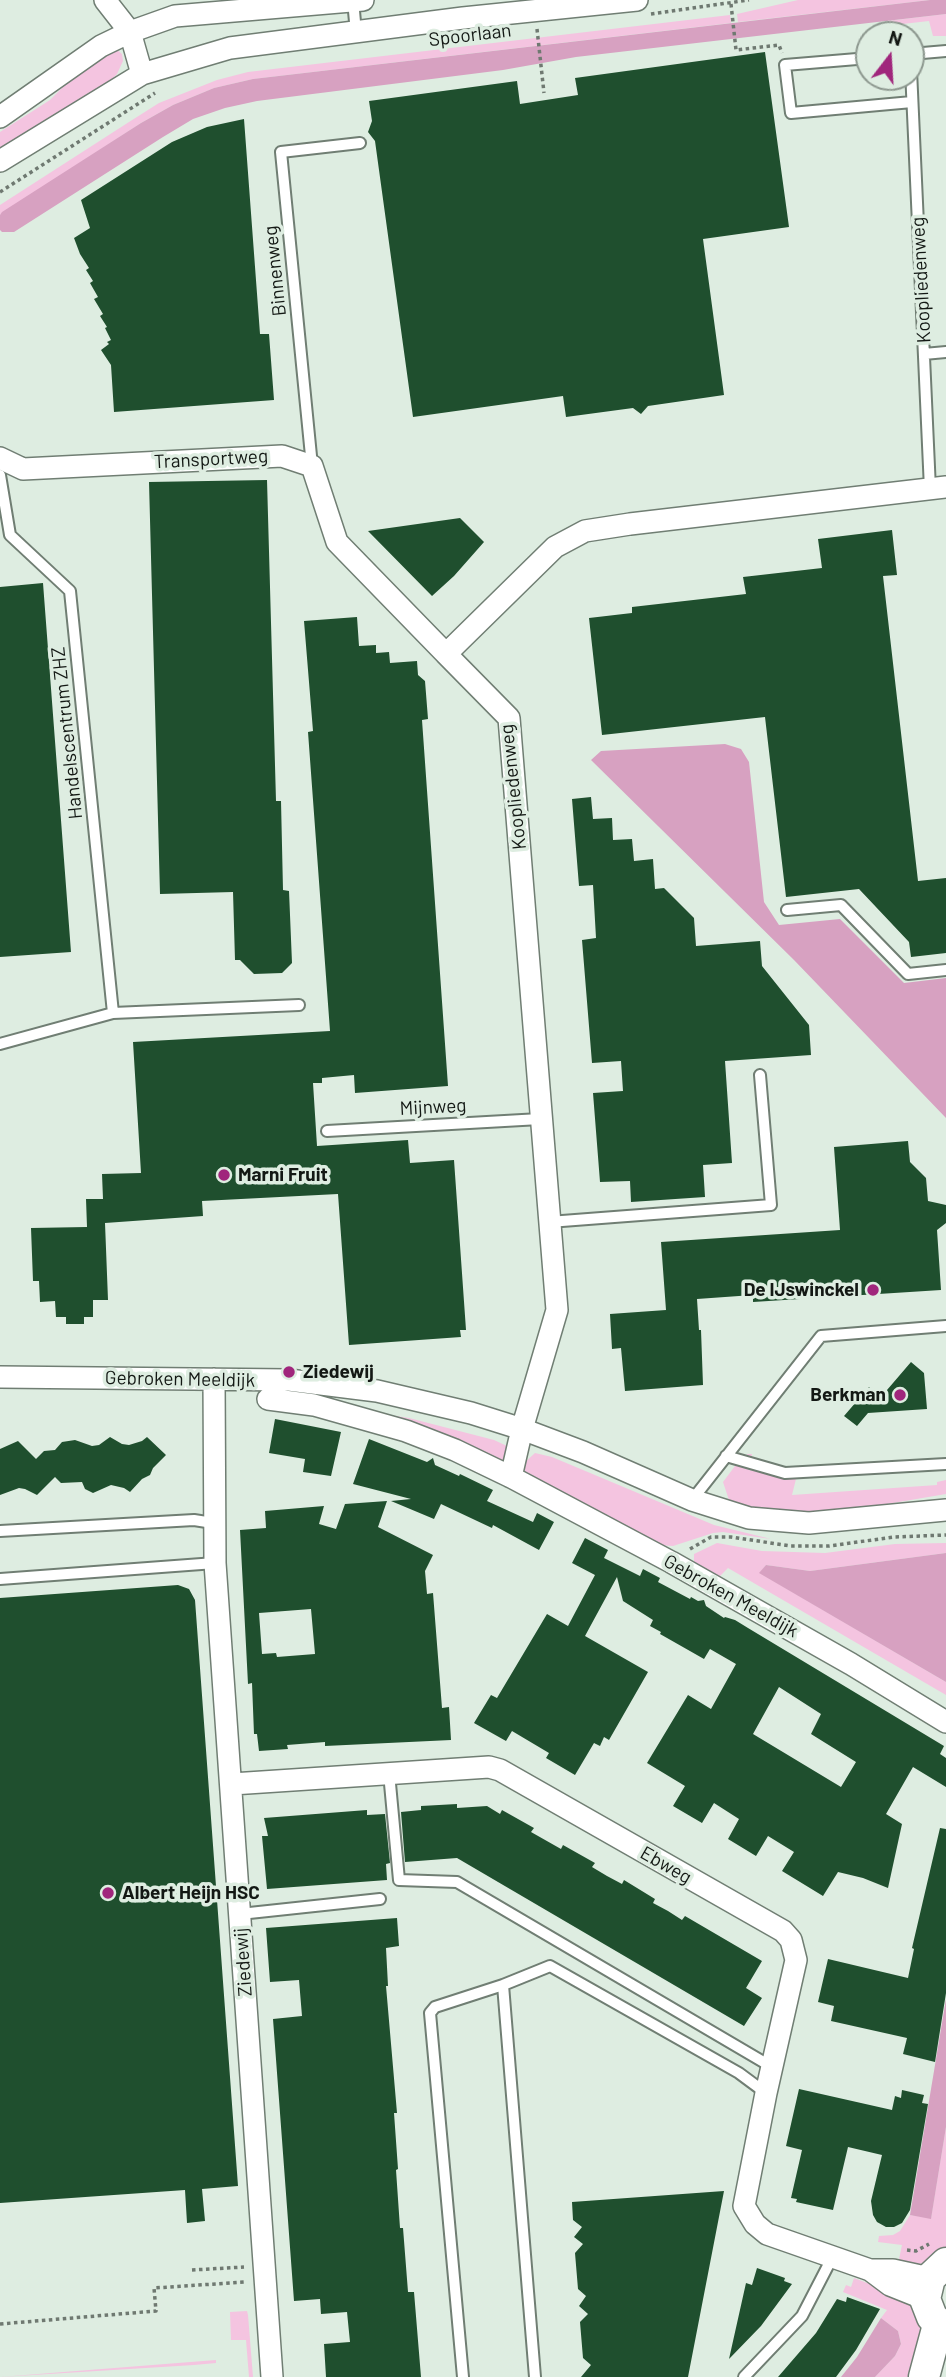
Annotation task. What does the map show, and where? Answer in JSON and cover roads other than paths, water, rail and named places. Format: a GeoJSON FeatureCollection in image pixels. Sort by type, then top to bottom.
{"type":"FeatureCollection","features":[{"type":"Feature","properties":{"kind":"main road"},"geometry":{"type":"LineString","coordinates":[[926,2377],[937,2289]]}},
{"type":"Feature","properties":{"kind":"main road"},"geometry":{"type":"LineString","coordinates":[[926,2377],[946,2356]]}},
{"type":"Feature","properties":{"kind":"street"},"geometry":{"type":"LineString","coordinates":[[105,0],[130,32],[142,74]]}},
{"type":"Feature","properties":{"kind":"street"},"geometry":{"type":"LineString","coordinates":[[0,117],[101,46],[175,16],[357,0]]}},
{"type":"Feature","properties":{"kind":"street","name":"Spoorlaan"},"geometry":{"type":"LineString","coordinates":[[0,161],[142,74],[230,48],[463,18],[522,21],[640,7]]}},
{"type":"Feature","properties":{"kind":"street","name":"Transportweg"},"geometry":{"type":"LineString","coordinates":[[0,458],[23,469],[282,456],[313,466]]}},
{"type":"Feature","properties":{"kind":"street"},"geometry":{"type":"LineString","coordinates":[[313,466],[337,542],[446,654]]}},
{"type":"Feature","properties":{"kind":"street","name":"Koopliedenweg"},"geometry":{"type":"LineString","coordinates":[[522,1429],[557,1310],[509,718],[446,654],[555,547],[585,531],[938,488]]}},
{"type":"Feature","properties":{"kind":"street","name":"Gebroken Meeldijk"},"geometry":{"type":"LineString","coordinates":[[0,1377],[289,1380],[377,1391],[471,1413],[522,1429],[583,1452],[692,1500],[749,1518],[783,1523],[809,1523],[945,1509]]}},
{"type":"Feature","properties":{"kind":"street","name":"Ziedewij"},"geometry":{"type":"LineString","coordinates":[[214,1379],[215,1563],[272,2377]]}},
{"type":"Feature","properties":{"kind":"street","name":"Gebroken Meeldijk"},"geometry":{"type":"LineString","coordinates":[[268,1399],[314,1405],[407,1431],[512,1477],[851,1664],[946,1722]]}},
{"type":"Feature","properties":{"kind":"street"},"geometry":{"type":"LineString","coordinates":[[512,1477],[522,1429]]}},
{"type":"Feature","properties":{"kind":"street","name":"Ebweg"},"geometry":{"type":"LineString","coordinates":[[232,1784],[489,1767],[499,1770],[783,1931],[791,1940],[796,1960],[744,2206],[755,2224],[767,2234],[870,2270],[893,2270],[937,2289]]}},
{"type":"Feature","properties":{"kind":"lane"},"geometry":{"type":"LineString","coordinates":[[356,33],[357,0]]}},
{"type":"Feature","properties":{"kind":"lane"},"geometry":{"type":"LineString","coordinates":[[495,2],[522,21]]}},
{"type":"Feature","properties":{"kind":"lane"},"geometry":{"type":"LineString","coordinates":[[925,53],[946,51]]}},
{"type":"Feature","properties":{"kind":"lane"},"geometry":{"type":"LineString","coordinates":[[855,59],[785,65],[791,113],[912,102]]}},
{"type":"Feature","properties":{"kind":"lane","name":"Koopliedenweg"},"geometry":{"type":"LineString","coordinates":[[912,91],[924,354],[938,488]]}},
{"type":"Feature","properties":{"kind":"lane","name":"Binnenweg"},"geometry":{"type":"LineString","coordinates":[[313,466],[281,152],[360,142]]}},
{"type":"Feature","properties":{"kind":"lane"},"geometry":{"type":"LineString","coordinates":[[924,354],[946,352]]}},
{"type":"Feature","properties":{"kind":"lane","name":"Handelscentrum ZHZ"},"geometry":{"type":"LineString","coordinates":[[0,476],[10,535],[70,591],[113,1013]]}},
{"type":"Feature","properties":{"kind":"lane"},"geometry":{"type":"LineString","coordinates":[[787,910],[841,905],[908,974],[946,970]]}},
{"type":"Feature","properties":{"kind":"lane"},"geometry":{"type":"LineString","coordinates":[[0,1044],[113,1013],[299,1005]]}},
{"type":"Feature","properties":{"kind":"lane"},"geometry":{"type":"LineString","coordinates":[[549,1222],[771,1205],[760,1075]]}},
{"type":"Feature","properties":{"kind":"lane","name":"Mijnweg"},"geometry":{"type":"LineString","coordinates":[[327,1131],[540,1119]]}},
{"type":"Feature","properties":{"kind":"lane"},"geometry":{"type":"LineString","coordinates":[[692,1500],[821,1336],[946,1326]]}},
{"type":"Feature","properties":{"kind":"lane"},"geometry":{"type":"LineString","coordinates":[[726,1456],[785,1473],[946,1464]]}},
{"type":"Feature","properties":{"kind":"lane"},"geometry":{"type":"LineString","coordinates":[[0,1531],[194,1520],[214,1523]]}},
{"type":"Feature","properties":{"kind":"lane"},"geometry":{"type":"LineString","coordinates":[[0,1579],[215,1563]]}},
{"type":"Feature","properties":{"kind":"lane"},"geometry":{"type":"LineString","coordinates":[[389,1773],[399,1880],[457,1882],[772,2067]]}},
{"type":"Feature","properties":{"kind":"lane"},"geometry":{"type":"LineString","coordinates":[[240,1914],[380,1899]]}},
{"type":"Feature","properties":{"kind":"lane"},"geometry":{"type":"LineString","coordinates":[[463,2377],[430,2013],[435,2007],[503,1985],[550,1966],[738,2073],[766,2093]]}},
{"type":"Feature","properties":{"kind":"lane"},"geometry":{"type":"LineString","coordinates":[[503,1985],[536,2377]]}},
{"type":"Feature","properties":{"kind":"lane"},"geometry":{"type":"LineString","coordinates":[[744,2377],[802,2316],[832,2258]]}},
{"type":"Feature","properties":{"kind":"place","name":"Marni Fruit"},"geometry":{"type":"Point","coordinates":[224,1175]}},
{"type":"Feature","properties":{"kind":"place","name":"De IJswinckel"},"geometry":{"type":"Point","coordinates":[873,1290]}},
{"type":"Feature","properties":{"kind":"place","name":"Ziedewij"},"geometry":{"type":"Point","coordinates":[289,1372]}},
{"type":"Feature","properties":{"kind":"place","name":"Berkman"},"geometry":{"type":"Point","coordinates":[900,1395]}},
{"type":"Feature","properties":{"kind":"place","name":"Albert Heijn HSC"},"geometry":{"type":"Point","coordinates":[108,1893]}}]}
